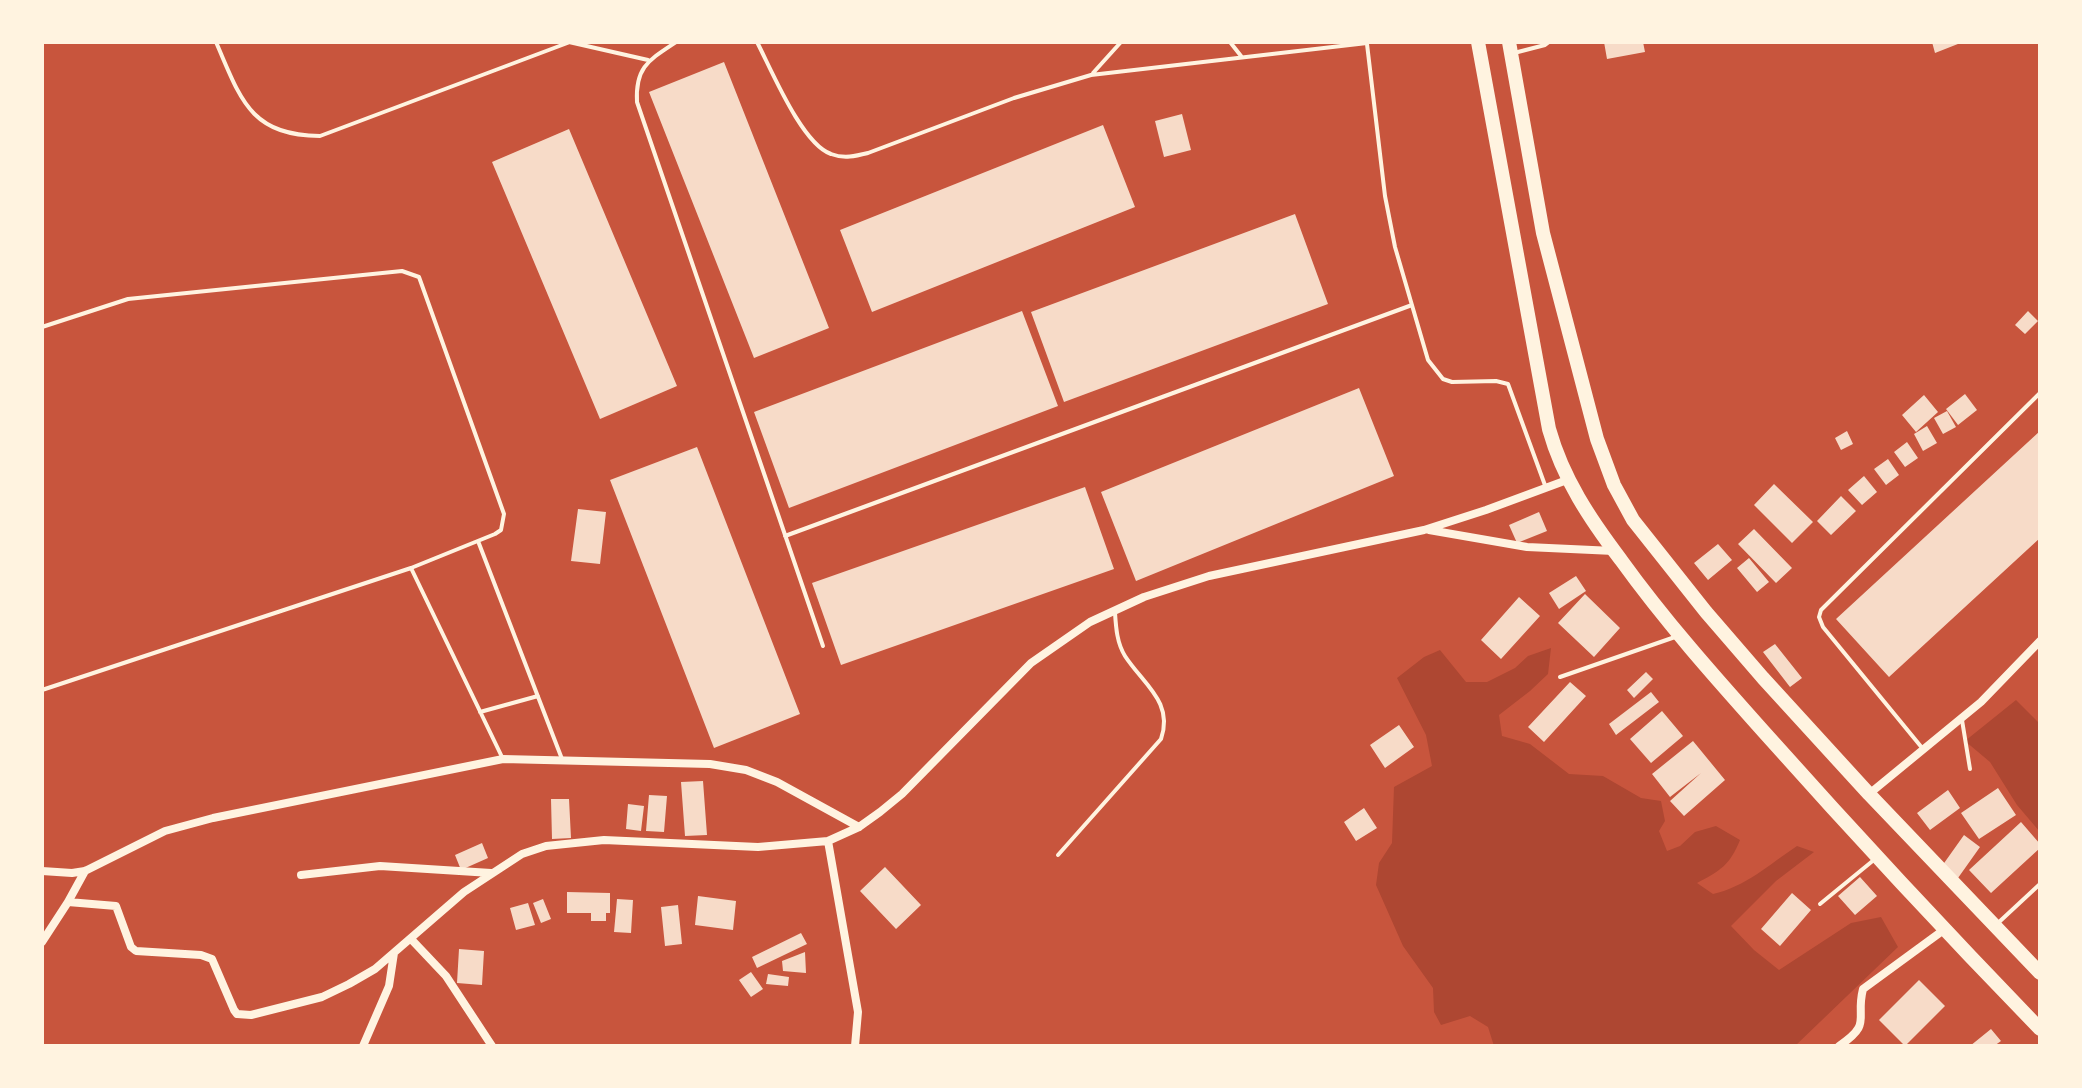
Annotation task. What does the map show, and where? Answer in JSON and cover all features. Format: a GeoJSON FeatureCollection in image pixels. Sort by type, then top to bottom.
{"type":"FeatureCollection","features":[{"type":"Feature","properties":{"kind":"highway"},"geometry":{"type":"LineString","coordinates":[[1478,42],[1549,429],[1567,480],[1614,551],[1679,635],[1877,858],[2040,1029]]}},
{"type":"Feature","properties":{"kind":"highway"},"geometry":{"type":"LineString","coordinates":[[1510,48],[1543,233],[1597,439],[1614,485],[1633,520],[1706,612],[1869,794],[2040,973]]}},
{"type":"Feature","properties":{"kind":"street"},"geometry":{"type":"LineString","coordinates":[[68,902],[116,906],[131,947],[136,951],[201,955],[212,959],[234,1010],[243,1015],[322,997],[375,969],[439,911],[522,854],[575,841],[758,847],[828,841],[859,827],[902,794],[1031,663],[1090,622],[1144,597],[1209,576],[1424,530],[1567,480]]}},
{"type":"Feature","properties":{"kind":"street"},"geometry":{"type":"LineString","coordinates":[[1424,530],[1527,547],[1614,551]]}},
{"type":"Feature","properties":{"kind":"street"},"geometry":{"type":"LineString","coordinates":[[1869,794],[1962,719],[2040,641]]}},
{"type":"Feature","properties":{"kind":"street"},"geometry":{"type":"LineString","coordinates":[[42,871],[85,871],[165,831],[503,759],[710,764],[746,770],[777,782],[859,827]]}},
{"type":"Feature","properties":{"kind":"street"},"geometry":{"type":"LineString","coordinates":[[828,841],[858,1012],[855,1046]]}},
{"type":"Feature","properties":{"kind":"street"},"geometry":{"type":"LineString","coordinates":[[301,875],[380,866],[492,873]]}},
{"type":"Feature","properties":{"kind":"street"},"geometry":{"type":"LineString","coordinates":[[42,942],[85,871]]}},
{"type":"Feature","properties":{"kind":"street"},"geometry":{"type":"LineString","coordinates":[[1839,1046],[1862,1023],[1860,1003],[1863,989],[1946,929]]}},
{"type":"Feature","properties":{"kind":"street"},"geometry":{"type":"LineString","coordinates":[[411,939],[446,976],[492,1046]]}},
{"type":"Feature","properties":{"kind":"street"},"geometry":{"type":"LineString","coordinates":[[363,1046],[389,986],[394,953]]}},
{"type":"Feature","properties":{"kind":"lane"},"geometry":{"type":"LineString","coordinates":[[216,42],[250,112],[292,136],[320,136],[570,42],[648,60]]}},
{"type":"Feature","properties":{"kind":"lane"},"geometry":{"type":"LineString","coordinates":[[676,42],[648,60],[640,72],[636,86],[637,102],[823,646]]}},
{"type":"Feature","properties":{"kind":"lane"},"geometry":{"type":"LineString","coordinates":[[757,42],[803,130],[816,146],[832,155],[848,157],[868,153],[1014,98],[1091,75],[1367,43],[1385,196],[1395,247],[1428,360],[1443,379],[1452,382],[1496,381],[1508,384],[1546,488]]}},
{"type":"Feature","properties":{"kind":"lane"},"geometry":{"type":"LineString","coordinates":[[1091,75],[1121,42]]}},
{"type":"Feature","properties":{"kind":"lane"},"geometry":{"type":"LineString","coordinates":[[1230,42],[1242,57]]}},
{"type":"Feature","properties":{"kind":"lane"},"geometry":{"type":"LineString","coordinates":[[1510,48],[1549,42]]}},
{"type":"Feature","properties":{"kind":"lane"},"geometry":{"type":"LineString","coordinates":[[42,327],[128,299],[411,272],[424,284],[504,514],[501,530],[411,568],[42,690]]}},
{"type":"Feature","properties":{"kind":"lane"},"geometry":{"type":"LineString","coordinates":[[785,536],[1412,305]]}},
{"type":"Feature","properties":{"kind":"lane"},"geometry":{"type":"LineString","coordinates":[[1924,750],[1823,627],[1819,617],[1821,610],[2040,393]]}},
{"type":"Feature","properties":{"kind":"lane"},"geometry":{"type":"LineString","coordinates":[[478,541],[563,759]]}},
{"type":"Feature","properties":{"kind":"lane"},"geometry":{"type":"LineString","coordinates":[[411,568],[503,759]]}},
{"type":"Feature","properties":{"kind":"lane"},"geometry":{"type":"LineString","coordinates":[[1058,855],[1161,739],[1165,728],[1163,706],[1120,645],[1114,611]]}},
{"type":"Feature","properties":{"kind":"lane"},"geometry":{"type":"LineString","coordinates":[[1560,677],[1679,635]]}},
{"type":"Feature","properties":{"kind":"lane"},"geometry":{"type":"LineString","coordinates":[[480,712],[538,696]]}},
{"type":"Feature","properties":{"kind":"lane"},"geometry":{"type":"LineString","coordinates":[[1962,719],[1970,769]]}},
{"type":"Feature","properties":{"kind":"lane"},"geometry":{"type":"LineString","coordinates":[[1820,904],[1877,858]]}},
{"type":"Feature","properties":{"kind":"lane"},"geometry":{"type":"LineString","coordinates":[[1996,925],[2040,884]]}},
{"type":"Feature","properties":{"kind":"shaded area"},"geometry":{"type":"Polygon","coordinates":[[[1551,648],[1548,674],[1499,715],[1502,736],[1530,744],[1569,774],[1603,776],[1641,798],[1661,801],[1665,821],[1659,831],[1667,851],[1680,846],[1695,832],[1716,826],[1740,840],[1723,866],[1697,883],[1713,894],[1747,880],[1797,846],[1814,852],[1776,881],[1731,926],[1754,950],[1779,970],[1851,923],[1881,917],[1898,947],[1795,1046],[1494,1046],[1488,1027],[1470,1016],[1441,1025],[1434,1012],[1433,988],[1403,946],[1376,885],[1379,863],[1392,843],[1394,787],[1432,766],[1426,735],[1397,678],[1424,657],[1440,650],[1466,682],[1487,682],[1515,668],[1528,656],[1551,648]]]}},
{"type":"Feature","properties":{"kind":"shaded area"},"geometry":{"type":"Polygon","coordinates":[[[2016,700],[2040,724],[2040,832],[2017,805],[1990,762],[1965,741],[2016,700]]]}},
{"type":"Feature","properties":{"kind":"building"},"geometry":{"type":"Polygon","coordinates":[[[1604,42],[1643,42],[1645,52],[1607,59],[1604,42]]]}},
{"type":"Feature","properties":{"kind":"building"},"geometry":{"type":"Polygon","coordinates":[[[1932,42],[1963,42],[1935,53],[1932,42]]]}},
{"type":"Feature","properties":{"kind":"building"},"geometry":{"type":"Polygon","coordinates":[[[724,62],[829,328],[754,358],[649,92],[724,62]]]}},
{"type":"Feature","properties":{"kind":"building"},"geometry":{"type":"Polygon","coordinates":[[[1182,114],[1191,150],[1164,157],[1155,121],[1182,114]]]}},
{"type":"Feature","properties":{"kind":"building"},"geometry":{"type":"Polygon","coordinates":[[[1103,125],[1135,207],[872,312],[840,230],[1103,125]]]}},
{"type":"Feature","properties":{"kind":"building"},"geometry":{"type":"Polygon","coordinates":[[[569,129],[677,386],[600,419],[492,162],[569,129]]]}},
{"type":"Feature","properties":{"kind":"building"},"geometry":{"type":"Polygon","coordinates":[[[1295,214],[1328,304],[1064,402],[1031,312],[1295,214]]]}},
{"type":"Feature","properties":{"kind":"building"},"geometry":{"type":"Polygon","coordinates":[[[1022,311],[1058,406],[789,508],[754,412],[1022,311]]]}},
{"type":"Feature","properties":{"kind":"building"},"geometry":{"type":"Polygon","coordinates":[[[2028,311],[2038,321],[2025,334],[2015,325],[2028,311]]]}},
{"type":"Feature","properties":{"kind":"building"},"geometry":{"type":"Polygon","coordinates":[[[1359,388],[1394,476],[1136,581],[1101,492],[1359,388]]]}},
{"type":"Feature","properties":{"kind":"building"},"geometry":{"type":"Polygon","coordinates":[[[1965,394],[1977,410],[1958,425],[1946,409],[1965,394]]]}},
{"type":"Feature","properties":{"kind":"building"},"geometry":{"type":"Polygon","coordinates":[[[1924,395],[1938,412],[1916,432],[1902,415],[1924,395]]]}},
{"type":"Feature","properties":{"kind":"building"},"geometry":{"type":"Polygon","coordinates":[[[1947,411],[1956,427],[1943,434],[1934,418],[1947,411]]]}},
{"type":"Feature","properties":{"kind":"building"},"geometry":{"type":"Polygon","coordinates":[[[1927,426],[1937,443],[1923,451],[1914,434],[1927,426]]]}},
{"type":"Feature","properties":{"kind":"building"},"geometry":{"type":"Polygon","coordinates":[[[1847,431],[1853,444],[1841,450],[1835,438],[1847,431]]]}},
{"type":"Feature","properties":{"kind":"building"},"geometry":{"type":"Polygon","coordinates":[[[2040,431],[2040,538],[1889,677],[1836,619],[2040,431]]]}},
{"type":"Feature","properties":{"kind":"building"},"geometry":{"type":"Polygon","coordinates":[[[1907,442],[1918,458],[1905,467],[1894,452],[1907,442]]]}},
{"type":"Feature","properties":{"kind":"building"},"geometry":{"type":"Polygon","coordinates":[[[697,447],[800,714],[714,748],[610,480],[697,447]]]}},
{"type":"Feature","properties":{"kind":"building"},"geometry":{"type":"Polygon","coordinates":[[[1888,459],[1899,475],[1886,485],[1874,469],[1888,459]]]}},
{"type":"Feature","properties":{"kind":"building"},"geometry":{"type":"Polygon","coordinates":[[[1864,476],[1877,492],[1862,505],[1848,490],[1864,476]]]}},
{"type":"Feature","properties":{"kind":"building"},"geometry":{"type":"Polygon","coordinates":[[[1774,484],[1813,522],[1792,543],[1754,505],[1774,484]]]}},
{"type":"Feature","properties":{"kind":"building"},"geometry":{"type":"Polygon","coordinates":[[[1085,487],[1114,569],[841,665],[812,583],[1085,487]]]}},
{"type":"Feature","properties":{"kind":"building"},"geometry":{"type":"Polygon","coordinates":[[[1841,496],[1856,511],[1831,535],[1817,521],[1841,496]]]}},
{"type":"Feature","properties":{"kind":"building"},"geometry":{"type":"Polygon","coordinates":[[[578,509],[606,512],[600,564],[571,561],[578,509]]]}},
{"type":"Feature","properties":{"kind":"building"},"geometry":{"type":"Polygon","coordinates":[[[1539,512],[1547,531],[1517,543],[1509,525],[1539,512]]]}},
{"type":"Feature","properties":{"kind":"building"},"geometry":{"type":"Polygon","coordinates":[[[1754,529],[1792,568],[1776,583],[1738,544],[1754,529]]]}},
{"type":"Feature","properties":{"kind":"building"},"geometry":{"type":"Polygon","coordinates":[[[1718,544],[1732,560],[1708,580],[1694,563],[1718,544]]]}},
{"type":"Feature","properties":{"kind":"building"},"geometry":{"type":"Polygon","coordinates":[[[1749,558],[1769,582],[1757,592],[1737,568],[1749,558]]]}},
{"type":"Feature","properties":{"kind":"building"},"geometry":{"type":"Polygon","coordinates":[[[1576,576],[1586,591],[1559,609],[1549,593],[1576,576]]]}},
{"type":"Feature","properties":{"kind":"building"},"geometry":{"type":"Polygon","coordinates":[[[1585,594],[1620,628],[1594,657],[1558,623],[1585,594]]]}},
{"type":"Feature","properties":{"kind":"building"},"geometry":{"type":"Polygon","coordinates":[[[1519,597],[1540,616],[1501,659],[1481,640],[1519,597]]]}},
{"type":"Feature","properties":{"kind":"building"},"geometry":{"type":"Polygon","coordinates":[[[1775,644],[1802,678],[1790,687],[1763,652],[1775,644]]]}},
{"type":"Feature","properties":{"kind":"building"},"geometry":{"type":"Polygon","coordinates":[[[1646,672],[1653,679],[1634,698],[1627,690],[1646,672]]]}},
{"type":"Feature","properties":{"kind":"building"},"geometry":{"type":"Polygon","coordinates":[[[1570,682],[1586,696],[1544,742],[1528,727],[1570,682]]]}},
{"type":"Feature","properties":{"kind":"building"},"geometry":{"type":"Polygon","coordinates":[[[1651,692],[1659,702],[1616,735],[1609,724],[1651,692]]]}},
{"type":"Feature","properties":{"kind":"building"},"geometry":{"type":"Polygon","coordinates":[[[1662,711],[1683,736],[1651,763],[1630,739],[1662,711]]]}},
{"type":"Feature","properties":{"kind":"building"},"geometry":{"type":"Polygon","coordinates":[[[1399,725],[1414,747],[1385,768],[1370,745],[1399,725]]]}},
{"type":"Feature","properties":{"kind":"building"},"geometry":{"type":"Polygon","coordinates":[[[1693,741],[1725,780],[1684,816],[1670,801],[1701,773],[1670,797],[1652,774],[1693,741]]]}},
{"type":"Feature","properties":{"kind":"building"},"geometry":{"type":"Polygon","coordinates":[[[703,781],[707,835],[685,836],[681,782],[703,781]]]}},
{"type":"Feature","properties":{"kind":"building"},"geometry":{"type":"Polygon","coordinates":[[[1998,788],[2016,815],[1979,839],[1961,813],[1998,788]]]}},
{"type":"Feature","properties":{"kind":"building"},"geometry":{"type":"Polygon","coordinates":[[[1948,790],[1960,808],[1930,830],[1917,813],[1948,790]]]}},
{"type":"Feature","properties":{"kind":"building"},"geometry":{"type":"Polygon","coordinates":[[[649,795],[667,796],[664,832],[646,831],[649,795]]]}},
{"type":"Feature","properties":{"kind":"building"},"geometry":{"type":"Polygon","coordinates":[[[551,799],[569,799],[571,838],[552,839],[551,799]]]}},
{"type":"Feature","properties":{"kind":"building"},"geometry":{"type":"Polygon","coordinates":[[[628,804],[644,806],[641,831],[626,829],[628,804]]]}},
{"type":"Feature","properties":{"kind":"building"},"geometry":{"type":"Polygon","coordinates":[[[1364,808],[1377,828],[1356,841],[1344,822],[1364,808]]]}},
{"type":"Feature","properties":{"kind":"building"},"geometry":{"type":"Polygon","coordinates":[[[2021,822],[2040,848],[1991,893],[1969,870],[2021,822]]]}},
{"type":"Feature","properties":{"kind":"building"},"geometry":{"type":"Polygon","coordinates":[[[1964,835],[1980,847],[1958,878],[1942,866],[1964,835]]]}},
{"type":"Feature","properties":{"kind":"building"},"geometry":{"type":"Polygon","coordinates":[[[482,843],[488,858],[461,870],[455,855],[482,843]]]}},
{"type":"Feature","properties":{"kind":"building"},"geometry":{"type":"Polygon","coordinates":[[[885,867],[921,905],[896,929],[860,891],[885,867]]]}},
{"type":"Feature","properties":{"kind":"building"},"geometry":{"type":"Polygon","coordinates":[[[1860,877],[1877,896],[1855,915],[1838,896],[1860,877]]]}},
{"type":"Feature","properties":{"kind":"building"},"geometry":{"type":"Polygon","coordinates":[[[567,892],[610,893],[610,913],[606,913],[606,921],[591,921],[591,913],[567,913],[567,892]]]}},
{"type":"Feature","properties":{"kind":"building"},"geometry":{"type":"Polygon","coordinates":[[[1792,893],[1811,910],[1780,946],[1761,929],[1792,893]]]}},
{"type":"Feature","properties":{"kind":"building"},"geometry":{"type":"Polygon","coordinates":[[[698,896],[736,901],[733,930],[695,925],[698,896]]]}},
{"type":"Feature","properties":{"kind":"building"},"geometry":{"type":"Polygon","coordinates":[[[543,899],[551,919],[541,923],[533,903],[543,899]]]}},
{"type":"Feature","properties":{"kind":"building"},"geometry":{"type":"Polygon","coordinates":[[[617,899],[633,900],[631,933],[614,932],[617,899]]]}},
{"type":"Feature","properties":{"kind":"building"},"geometry":{"type":"Polygon","coordinates":[[[528,903],[535,925],[516,930],[510,908],[528,903]]]}},
{"type":"Feature","properties":{"kind":"building"},"geometry":{"type":"Polygon","coordinates":[[[678,905],[682,944],[665,946],[661,907],[678,905]]]}},
{"type":"Feature","properties":{"kind":"building"},"geometry":{"type":"Polygon","coordinates":[[[801,933],[807,944],[757,968],[752,957],[801,933]]]}},
{"type":"Feature","properties":{"kind":"building"},"geometry":{"type":"Polygon","coordinates":[[[459,949],[484,951],[482,985],[457,983],[459,949]]]}},
{"type":"Feature","properties":{"kind":"building"},"geometry":{"type":"Polygon","coordinates":[[[805,952],[806,973],[783,971],[782,961],[805,952]]]}},
{"type":"Feature","properties":{"kind":"building"},"geometry":{"type":"Polygon","coordinates":[[[751,972],[763,989],[751,997],[739,980],[751,972]]]}},
{"type":"Feature","properties":{"kind":"building"},"geometry":{"type":"Polygon","coordinates":[[[768,974],[789,977],[788,986],[766,984],[768,974]]]}},
{"type":"Feature","properties":{"kind":"building"},"geometry":{"type":"Polygon","coordinates":[[[1919,980],[1945,1006],[1905,1046],[1879,1020],[1919,980]]]}},
{"type":"Feature","properties":{"kind":"building"},"geometry":{"type":"Polygon","coordinates":[[[1991,1029],[2001,1041],[1994,1046],[1970,1046],[1991,1029]]]}}]}
